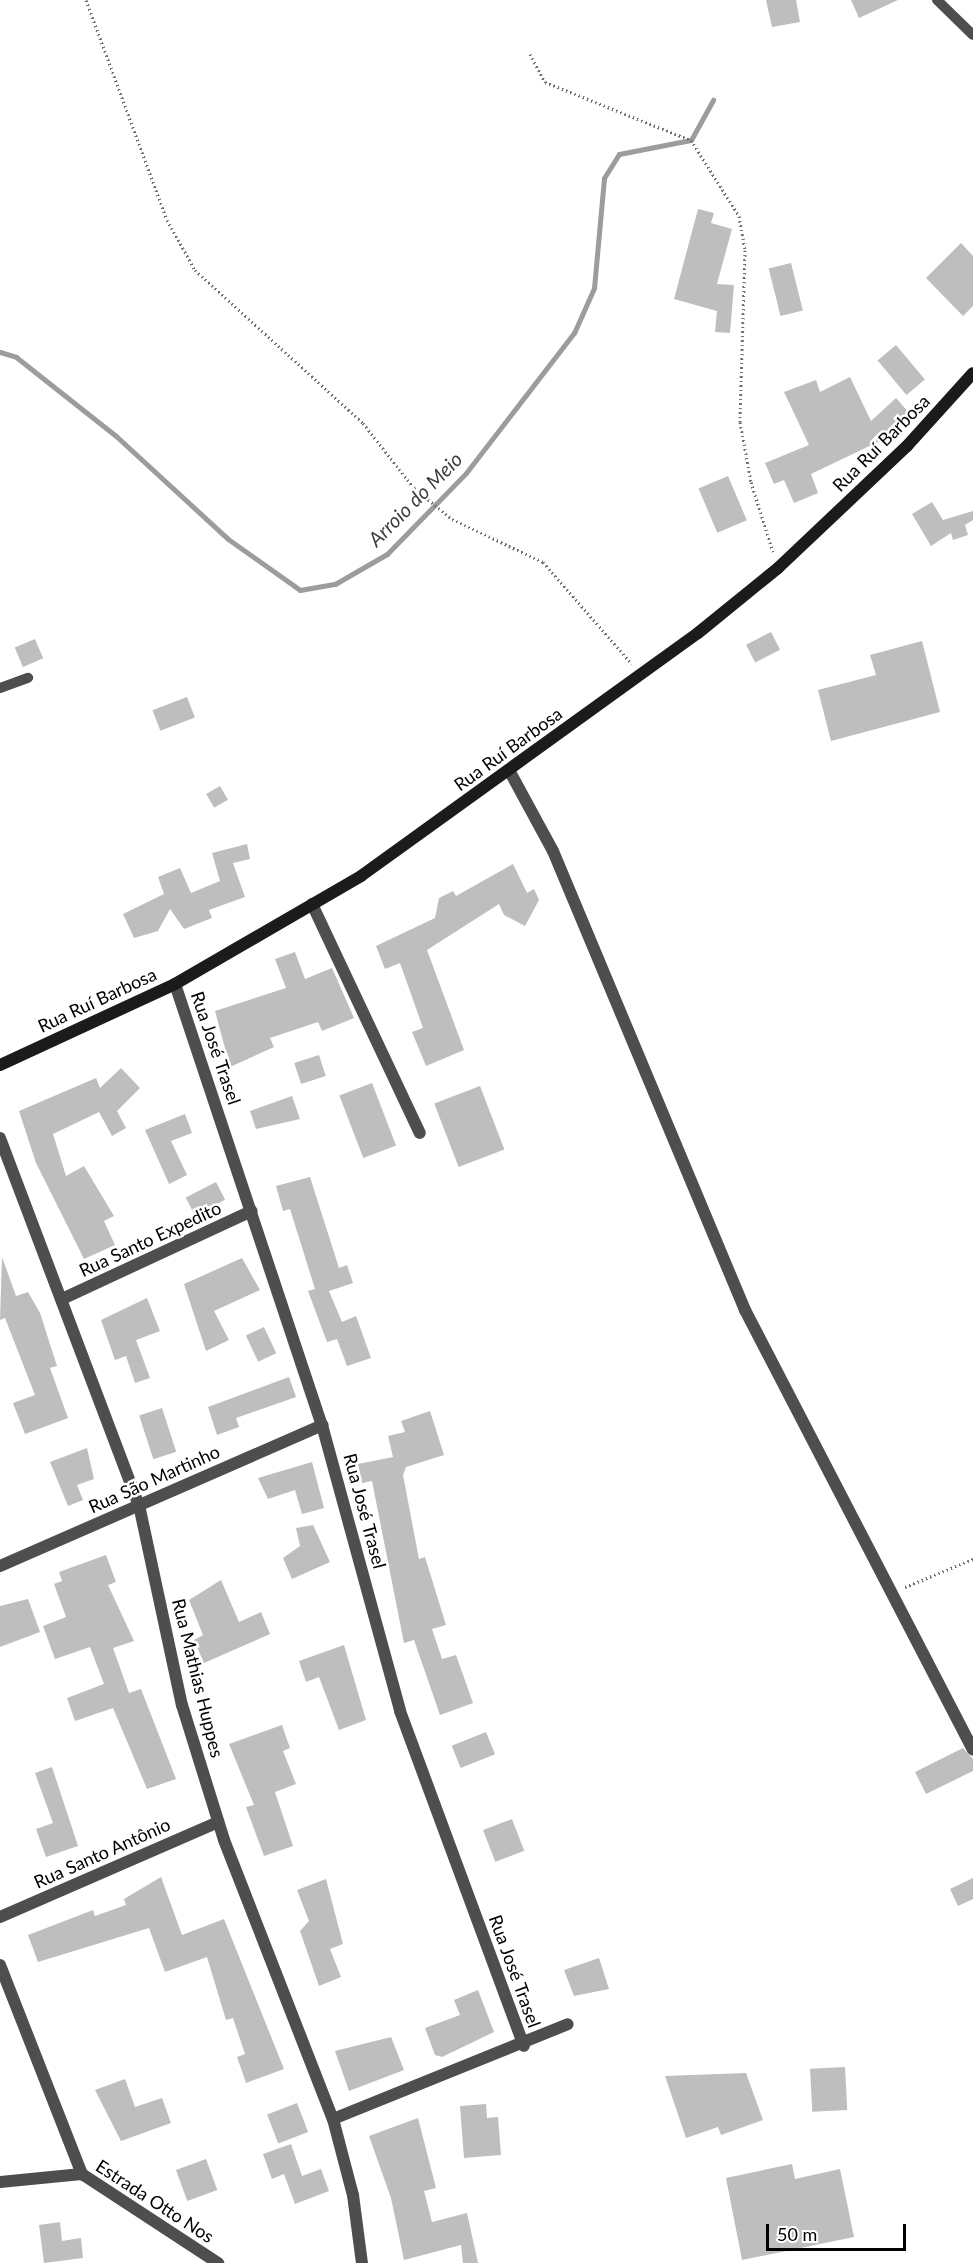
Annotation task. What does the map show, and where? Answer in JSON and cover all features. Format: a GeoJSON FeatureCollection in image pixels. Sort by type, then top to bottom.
{"type":"FeatureCollection","features":[{"type":"Feature","properties":{"kind":"main road","name":"Rua Ruí Barbosa"},"geometry":{"type":"LineString","coordinates":[[0,1065],[175,984],[361,876],[640,675],[778,568],[907,446],[973,373]]}},
{"type":"Feature","properties":{"kind":"street"},"geometry":{"type":"LineString","coordinates":[[509,770],[553,851],[745,1310],[973,1749]]}},
{"type":"Feature","properties":{"kind":"street"},"geometry":{"type":"LineString","coordinates":[[312,904],[420,1133]]}},
{"type":"Feature","properties":{"kind":"street","name":"Rua José Trasel"},"geometry":{"type":"LineString","coordinates":[[175,984],[322,1425],[400,1711],[524,2046]]}},
{"type":"Feature","properties":{"kind":"street","name":"Rua Mathias Huppes"},"geometry":{"type":"LineString","coordinates":[[0,1138],[139,1505],[182,1705],[218,1822],[333,2119],[353,2195],[362,2263]]}},
{"type":"Feature","properties":{"kind":"street","name":"Rua Santo Expedito"},"geometry":{"type":"LineString","coordinates":[[62,1299],[252,1211]]}},
{"type":"Feature","properties":{"kind":"street","name":"Rua São Martinho"},"geometry":{"type":"LineString","coordinates":[[0,1566],[322,1425]]}},
{"type":"Feature","properties":{"kind":"street","name":"Rua Santo Antônio"},"geometry":{"type":"LineString","coordinates":[[0,1917],[218,1822]]}},
{"type":"Feature","properties":{"kind":"street"},"geometry":{"type":"LineString","coordinates":[[0,1965],[82,2174]]}},
{"type":"Feature","properties":{"kind":"street"},"geometry":{"type":"LineString","coordinates":[[333,2119],[524,2046],[568,2024]]}},
{"type":"Feature","properties":{"kind":"street","name":"Estrada Otto Nos"},"geometry":{"type":"LineString","coordinates":[[0,2182],[82,2174],[218,2263]]}},
{"type":"Feature","properties":{"kind":"lane"},"geometry":{"type":"LineString","coordinates":[[937,0],[973,35]]}},
{"type":"Feature","properties":{"kind":"lane"},"geometry":{"type":"LineString","coordinates":[[0,688],[28,678]]}},
{"type":"Feature","properties":{"kind":"path"},"geometry":{"type":"LineString","coordinates":[[86,0],[167,220],[195,270],[363,423],[425,497],[445,513],[543,562],[640,675]]}},
{"type":"Feature","properties":{"kind":"path"},"geometry":{"type":"LineString","coordinates":[[530,54],[545,82],[691,140],[740,216],[745,303],[740,422],[751,482],[778,568]]}},
{"type":"Feature","properties":{"kind":"path"},"geometry":{"type":"LineString","coordinates":[[892,1593],[973,1559]]}},
{"type":"Feature","properties":{"kind":"building"},"geometry":{"type":"Polygon","coordinates":[[[766,0],[796,0],[800,22],[772,27],[766,0]]]}},
{"type":"Feature","properties":{"kind":"building"},"geometry":{"type":"Polygon","coordinates":[[[851,0],[898,0],[859,18],[851,0]]]}},
{"type":"Feature","properties":{"kind":"building"},"geometry":{"type":"Polygon","coordinates":[[[698,209],[714,213],[711,223],[732,229],[717,284],[734,285],[730,333],[715,332],[717,311],[674,299],[698,209]]]}},
{"type":"Feature","properties":{"kind":"building"},"geometry":{"type":"Polygon","coordinates":[[[961,243],[973,256],[973,306],[963,316],[926,278],[961,243]]]}},
{"type":"Feature","properties":{"kind":"building"},"geometry":{"type":"Polygon","coordinates":[[[791,263],[803,311],[781,316],[769,269],[791,263]]]}},
{"type":"Feature","properties":{"kind":"building"},"geometry":{"type":"Polygon","coordinates":[[[896,345],[925,379],[907,395],[878,360],[896,345]]]}},
{"type":"Feature","properties":{"kind":"building"},"geometry":{"type":"Polygon","coordinates":[[[850,377],[871,421],[896,398],[910,414],[882,440],[811,474],[818,493],[794,503],[784,480],[774,484],[765,463],[809,445],[784,392],[816,380],[820,392],[850,377]]]}},
{"type":"Feature","properties":{"kind":"building"},"geometry":{"type":"Polygon","coordinates":[[[728,476],[747,520],[717,533],[699,489],[728,476]]]}},
{"type":"Feature","properties":{"kind":"building"},"geometry":{"type":"Polygon","coordinates":[[[932,502],[943,520],[973,511],[973,520],[965,525],[968,535],[953,540],[951,533],[931,546],[912,514],[932,502]]]}},
{"type":"Feature","properties":{"kind":"building"},"geometry":{"type":"Polygon","coordinates":[[[771,632],[780,650],[755,663],[746,645],[771,632]]]}},
{"type":"Feature","properties":{"kind":"building"},"geometry":{"type":"Polygon","coordinates":[[[35,639],[43,658],[23,667],[15,648],[35,639]]]}},
{"type":"Feature","properties":{"kind":"building"},"geometry":{"type":"Polygon","coordinates":[[[922,641],[940,712],[831,741],[818,690],[876,675],[870,655],[922,641]]]}},
{"type":"Feature","properties":{"kind":"building"},"geometry":{"type":"Polygon","coordinates":[[[187,697],[195,718],[160,731],[152,710],[187,697]]]}},
{"type":"Feature","properties":{"kind":"building"},"geometry":{"type":"Polygon","coordinates":[[[220,786],[228,800],[214,808],[206,794],[220,786]]]}},
{"type":"Feature","properties":{"kind":"building"},"geometry":{"type":"Polygon","coordinates":[[[247,844],[250,859],[233,863],[245,897],[209,910],[212,918],[184,929],[170,909],[158,931],[134,938],[123,914],[164,894],[158,877],[180,868],[191,893],[220,881],[212,853],[247,844]]]}},
{"type":"Feature","properties":{"kind":"building"},"geometry":{"type":"Polygon","coordinates":[[[513,864],[527,893],[534,889],[539,900],[525,926],[504,915],[499,904],[427,950],[464,1050],[426,1066],[412,1032],[423,1028],[400,963],[385,969],[376,946],[435,918],[439,898],[453,891],[456,896],[513,864]]]}},
{"type":"Feature","properties":{"kind":"building"},"geometry":{"type":"Polygon","coordinates":[[[295,952],[305,979],[332,968],[354,1018],[322,1031],[318,1022],[270,1038],[274,1047],[230,1067],[215,1011],[286,988],[275,959],[295,952]]]}},
{"type":"Feature","properties":{"kind":"building"},"geometry":{"type":"Polygon","coordinates":[[[319,1055],[326,1076],[301,1084],[294,1063],[319,1055]]]}},
{"type":"Feature","properties":{"kind":"building"},"geometry":{"type":"Polygon","coordinates":[[[121,1068],[140,1088],[117,1111],[126,1128],[112,1136],[99,1112],[53,1134],[66,1176],[84,1166],[114,1216],[104,1221],[115,1245],[84,1259],[36,1163],[19,1111],[96,1078],[100,1088],[121,1068]]]}},
{"type":"Feature","properties":{"kind":"building"},"geometry":{"type":"Polygon","coordinates":[[[372,1083],[396,1146],[363,1158],[339,1096],[372,1083]]]}},
{"type":"Feature","properties":{"kind":"building"},"geometry":{"type":"Polygon","coordinates":[[[480,1086],[504,1149],[459,1167],[434,1104],[480,1086]]]}},
{"type":"Feature","properties":{"kind":"building"},"geometry":{"type":"Polygon","coordinates":[[[292,1096],[300,1119],[256,1129],[250,1111],[292,1096]]]}},
{"type":"Feature","properties":{"kind":"building"},"geometry":{"type":"Polygon","coordinates":[[[185,1114],[192,1133],[171,1141],[187,1175],[169,1184],[145,1130],[185,1114]]]}},
{"type":"Feature","properties":{"kind":"building"},"geometry":{"type":"Polygon","coordinates":[[[310,1177],[339,1268],[347,1265],[353,1283],[329,1291],[342,1322],[356,1316],[371,1358],[347,1366],[337,1339],[327,1342],[308,1291],[315,1289],[290,1209],[283,1211],[276,1186],[310,1177]]]}},
{"type":"Feature","properties":{"kind":"building"},"geometry":{"type":"Polygon","coordinates":[[[216,1182],[225,1200],[195,1215],[186,1197],[216,1182]]]}},
{"type":"Feature","properties":{"kind":"building"},"geometry":{"type":"Polygon","coordinates":[[[2,1257],[16,1296],[28,1292],[40,1313],[57,1366],[50,1368],[68,1418],[25,1434],[13,1403],[35,1395],[5,1318],[0,1320],[2,1257]]]}},
{"type":"Feature","properties":{"kind":"building"},"geometry":{"type":"Polygon","coordinates":[[[242,1258],[260,1290],[214,1311],[229,1340],[206,1351],[184,1284],[242,1258]]]}},
{"type":"Feature","properties":{"kind":"building"},"geometry":{"type":"Polygon","coordinates":[[[147,1298],[160,1331],[136,1340],[150,1378],[135,1383],[126,1356],[115,1360],[101,1320],[147,1298]]]}},
{"type":"Feature","properties":{"kind":"building"},"geometry":{"type":"Polygon","coordinates":[[[264,1327],[276,1353],[258,1362],[246,1335],[264,1327]]]}},
{"type":"Feature","properties":{"kind":"building"},"geometry":{"type":"Polygon","coordinates":[[[289,1377],[296,1397],[236,1418],[239,1427],[217,1435],[208,1407],[289,1377]]]}},
{"type":"Feature","properties":{"kind":"building"},"geometry":{"type":"Polygon","coordinates":[[[162,1408],[176,1452],[153,1459],[139,1415],[162,1408]]]}},
{"type":"Feature","properties":{"kind":"building"},"geometry":{"type":"Polygon","coordinates":[[[430,1411],[444,1455],[406,1467],[403,1475],[419,1559],[425,1557],[446,1625],[432,1629],[442,1659],[456,1655],[473,1703],[440,1715],[414,1640],[404,1643],[372,1481],[362,1483],[358,1464],[393,1457],[388,1436],[405,1432],[401,1421],[430,1411]]]}},
{"type":"Feature","properties":{"kind":"building"},"geometry":{"type":"Polygon","coordinates":[[[87,1448],[94,1479],[77,1485],[83,1500],[68,1506],[50,1462],[87,1448]]]}},
{"type":"Feature","properties":{"kind":"building"},"geometry":{"type":"Polygon","coordinates":[[[312,1462],[324,1508],[302,1514],[295,1490],[268,1499],[258,1478],[312,1462]]]}},
{"type":"Feature","properties":{"kind":"building"},"geometry":{"type":"Polygon","coordinates":[[[313,1525],[330,1562],[292,1579],[283,1558],[300,1546],[296,1528],[313,1525]]]}},
{"type":"Feature","properties":{"kind":"building"},"geometry":{"type":"Polygon","coordinates":[[[106,1555],[116,1582],[108,1585],[134,1641],[113,1648],[129,1693],[141,1689],[176,1779],[147,1789],[113,1708],[75,1721],[67,1698],[104,1684],[90,1647],[55,1659],[43,1626],[66,1617],[54,1584],[62,1581],[59,1572],[106,1555]]]}},
{"type":"Feature","properties":{"kind":"building"},"geometry":{"type":"Polygon","coordinates":[[[221,1580],[239,1622],[261,1612],[270,1634],[204,1663],[194,1640],[203,1635],[189,1600],[221,1580]]]}},
{"type":"Feature","properties":{"kind":"building"},"geometry":{"type":"Polygon","coordinates":[[[28,1599],[40,1632],[0,1647],[0,1606],[28,1599]]]}},
{"type":"Feature","properties":{"kind":"building"},"geometry":{"type":"Polygon","coordinates":[[[344,1645],[366,1720],[339,1730],[319,1677],[306,1682],[299,1661],[344,1645]]]}},
{"type":"Feature","properties":{"kind":"building"},"geometry":{"type":"Polygon","coordinates":[[[282,1725],[290,1748],[283,1751],[296,1784],[275,1792],[293,1846],[264,1856],[246,1807],[254,1805],[229,1744],[282,1725]]]}},
{"type":"Feature","properties":{"kind":"building"},"geometry":{"type":"Polygon","coordinates":[[[486,1732],[495,1754],[461,1768],[452,1746],[486,1732]]]}},
{"type":"Feature","properties":{"kind":"building"},"geometry":{"type":"Polygon","coordinates":[[[963,1748],[973,1759],[973,1771],[926,1794],[915,1772],[963,1748]]]}},
{"type":"Feature","properties":{"kind":"building"},"geometry":{"type":"Polygon","coordinates":[[[52,1767],[78,1846],[46,1857],[36,1829],[53,1823],[35,1773],[52,1767]]]}},
{"type":"Feature","properties":{"kind":"building"},"geometry":{"type":"Polygon","coordinates":[[[512,1819],[524,1851],[495,1862],[483,1830],[512,1819]]]}},
{"type":"Feature","properties":{"kind":"building"},"geometry":{"type":"Polygon","coordinates":[[[161,1877],[182,1935],[224,1919],[284,2069],[246,2083],[237,2057],[245,2054],[233,2018],[226,2020],[207,1957],[165,1972],[149,1928],[38,1962],[28,1935],[93,1910],[95,1916],[126,1905],[124,1899],[161,1877]]]}},
{"type":"Feature","properties":{"kind":"building"},"geometry":{"type":"Polygon","coordinates":[[[973,1878],[973,1899],[958,1906],[950,1889],[973,1878]]]}},
{"type":"Feature","properties":{"kind":"building"},"geometry":{"type":"Polygon","coordinates":[[[326,1879],[343,1944],[330,1949],[341,1977],[319,1986],[300,1931],[309,1921],[297,1890],[326,1879]]]}},
{"type":"Feature","properties":{"kind":"building"},"geometry":{"type":"Polygon","coordinates":[[[599,1958],[609,1989],[574,1996],[564,1970],[599,1958]]]}},
{"type":"Feature","properties":{"kind":"building"},"geometry":{"type":"Polygon","coordinates":[[[478,1990],[494,2032],[442,2057],[435,2055],[425,2028],[460,2015],[454,2000],[478,1990]]]}},
{"type":"Feature","properties":{"kind":"building"},"geometry":{"type":"Polygon","coordinates":[[[391,2037],[404,2070],[349,2091],[335,2051],[391,2037]]]}},
{"type":"Feature","properties":{"kind":"building"},"geometry":{"type":"Polygon","coordinates":[[[845,2067],[847,2110],[812,2112],[810,2069],[845,2067]]]}},
{"type":"Feature","properties":{"kind":"building"},"geometry":{"type":"Polygon","coordinates":[[[746,2073],[763,2120],[721,2135],[718,2127],[686,2138],[665,2076],[746,2073]]]}},
{"type":"Feature","properties":{"kind":"building"},"geometry":{"type":"Polygon","coordinates":[[[125,2079],[135,2107],[162,2098],[171,2123],[121,2141],[95,2090],[125,2079]]]}},
{"type":"Feature","properties":{"kind":"building"},"geometry":{"type":"Polygon","coordinates":[[[297,2103],[308,2132],[278,2143],[267,2114],[297,2103]]]}},
{"type":"Feature","properties":{"kind":"building"},"geometry":{"type":"Polygon","coordinates":[[[486,2104],[487,2118],[498,2117],[501,2155],[464,2158],[460,2106],[486,2104]]]}},
{"type":"Feature","properties":{"kind":"building"},"geometry":{"type":"Polygon","coordinates":[[[418,2118],[436,2188],[424,2191],[432,2222],[467,2213],[478,2263],[463,2263],[461,2245],[404,2260],[391,2198],[369,2136],[418,2118]]]}},
{"type":"Feature","properties":{"kind":"building"},"geometry":{"type":"Polygon","coordinates":[[[291,2144],[302,2176],[321,2169],[329,2191],[295,2204],[284,2174],[272,2179],[263,2154],[291,2144]]]}},
{"type":"Feature","properties":{"kind":"building"},"geometry":{"type":"Polygon","coordinates":[[[206,2159],[217,2190],[187,2201],[176,2170],[206,2159]]]}},
{"type":"Feature","properties":{"kind":"building"},"geometry":{"type":"Polygon","coordinates":[[[792,2164],[795,2179],[840,2169],[854,2237],[742,2260],[726,2178],[792,2164]]]}},
{"type":"Feature","properties":{"kind":"building"},"geometry":{"type":"Polygon","coordinates":[[[60,2222],[62,2241],[81,2238],[83,2258],[44,2263],[39,2225],[60,2222]]]}},
{"type":"Feature","properties":{"kind":"waterway","name":"Arroio do Meio"},"geometry":{"type":"LineString","coordinates":[[0,352],[16,357],[116,436],[228,539],[300,590],[335,584],[387,554],[466,473],[574,333],[594,288],[604,178],[619,154],[691,140],[713,100]]}}]}
